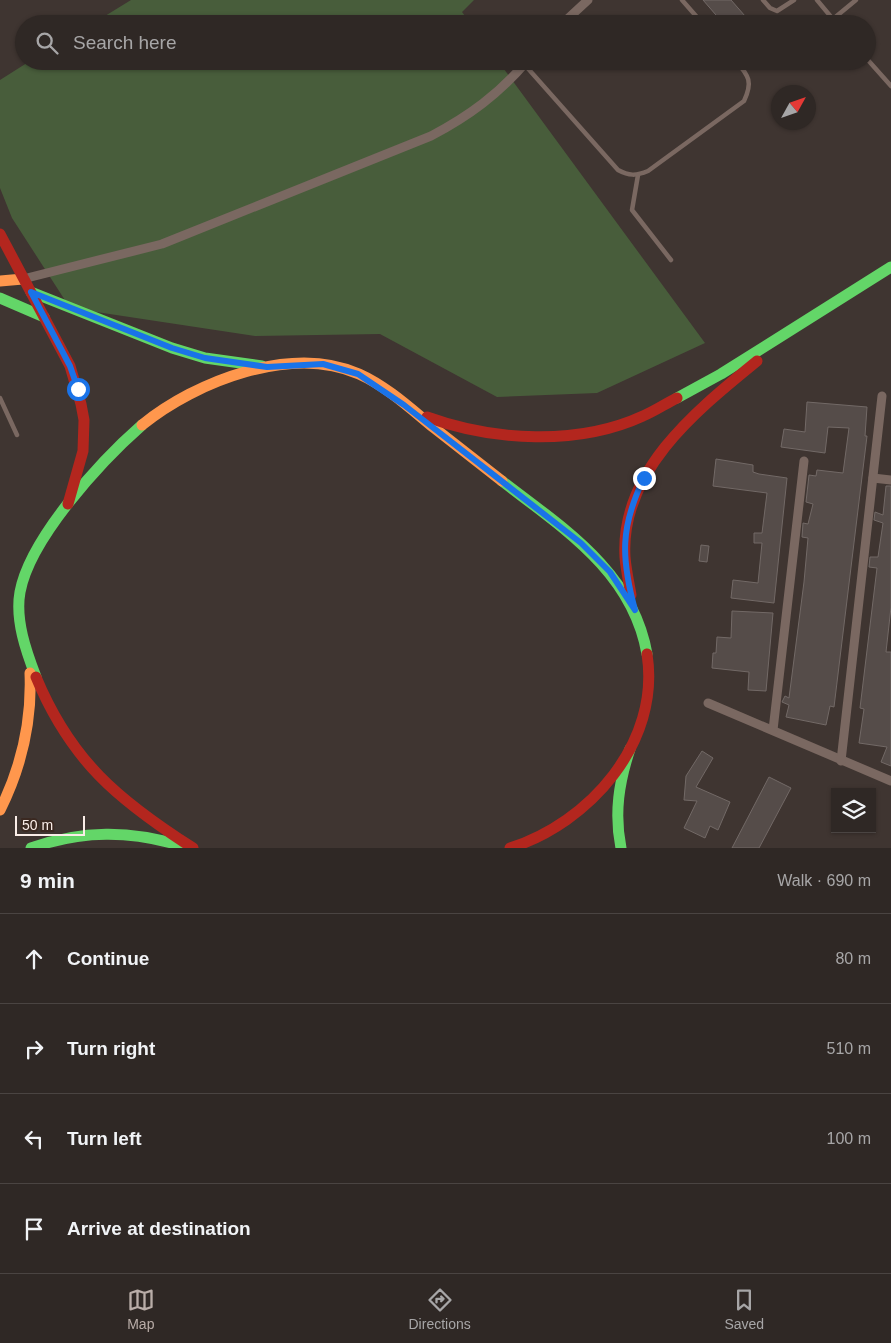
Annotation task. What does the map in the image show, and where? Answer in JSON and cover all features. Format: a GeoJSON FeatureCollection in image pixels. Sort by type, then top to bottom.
{"type":"FeatureCollection","features":[{"type":"Feature","properties":{"kind":"main road"},"geometry":{"type":"LineString","coordinates":[[0,234],[70,366],[84,415],[85,442],[82,463],[66,508]]}},
{"type":"Feature","properties":{"kind":"main road"},"geometry":{"type":"LineString","coordinates":[[404,405],[433,420],[488,433],[520,437],[555,437],[598,430],[642,417],[684,396],[800,326],[891,267]]}},
{"type":"Feature","properties":{"kind":"main road"},"geometry":{"type":"LineString","coordinates":[[0,281],[23,279]]}},
{"type":"Feature","properties":{"kind":"main road"},"geometry":{"type":"LineString","coordinates":[[31,292],[172,348],[205,358],[267,367]]}},
{"type":"Feature","properties":{"kind":"main road"},"geometry":{"type":"LineString","coordinates":[[0,298],[44,317]]}},
{"type":"Feature","properties":{"kind":"main road"},"geometry":{"type":"LineString","coordinates":[[621,848],[616,817],[621,776],[647,702],[650,678],[648,655],[627,582],[623,545],[629,513],[644,478],[658,456],[696,411],[800,326]]}},
{"type":"Feature","properties":{"kind":"main road"},"geometry":{"type":"LineString","coordinates":[[0,810],[18,769],[25,741],[31,689],[19,598],[22,582],[36,550],[66,508],[108,460],[146,421],[194,392],[221,380],[267,367],[297,364],[342,368],[373,383],[581,543],[610,572],[635,610]]}},
{"type":"Feature","properties":{"kind":"main road"},"geometry":{"type":"LineString","coordinates":[[28,657],[55,719],[90,769],[134,810],[193,848]]}},
{"type":"Feature","properties":{"kind":"main road"},"geometry":{"type":"LineString","coordinates":[[510,848],[534,841],[567,822],[603,788],[630,749]]}},
{"type":"Feature","properties":{"kind":"main road"},"geometry":{"type":"LineString","coordinates":[[31,848],[66,836],[108,833],[149,837],[187,848]]}},
{"type":"Feature","properties":{"kind":"street"},"geometry":{"type":"LineString","coordinates":[[572,15],[588,0]]}},
{"type":"Feature","properties":{"kind":"street"},"geometry":{"type":"LineString","coordinates":[[23,279],[162,244],[431,136],[452,125],[505,87],[520,70]]}},
{"type":"Feature","properties":{"kind":"street"},"geometry":{"type":"LineString","coordinates":[[841,761],[882,396]]}},
{"type":"Feature","properties":{"kind":"street"},"geometry":{"type":"LineString","coordinates":[[773,730],[804,461]]}},
{"type":"Feature","properties":{"kind":"street"},"geometry":{"type":"LineString","coordinates":[[873,478],[891,480]]}},
{"type":"Feature","properties":{"kind":"street"},"geometry":{"type":"LineString","coordinates":[[708,703],[891,781]]}},
{"type":"Feature","properties":{"kind":"lane"},"geometry":{"type":"LineString","coordinates":[[682,0],[695,15]]}},
{"type":"Feature","properties":{"kind":"lane"},"geometry":{"type":"LineString","coordinates":[[763,0],[770,8],[777,11],[794,0]]}},
{"type":"Feature","properties":{"kind":"lane"},"geometry":{"type":"LineString","coordinates":[[817,0],[830,15]]}},
{"type":"Feature","properties":{"kind":"lane"},"geometry":{"type":"LineString","coordinates":[[838,15],[856,0]]}},
{"type":"Feature","properties":{"kind":"lane"},"geometry":{"type":"LineString","coordinates":[[876,68],[891,86]]}},
{"type":"Feature","properties":{"kind":"lane"},"geometry":{"type":"LineString","coordinates":[[532,70],[618,170],[626,174],[638,175],[648,172],[744,101],[750,88],[744,70]]}},
{"type":"Feature","properties":{"kind":"lane"},"geometry":{"type":"LineString","coordinates":[[638,175],[632,210],[671,260]]}},
{"type":"Feature","properties":{"kind":"lane"},"geometry":{"type":"LineString","coordinates":[[0,398],[2,406],[17,435]]}},
{"type":"Feature","properties":{"kind":"green space"},"geometry":{"type":"Polygon","coordinates":[[[131,0],[474,0],[462,12],[464,15],[107,15],[131,0]]]}},
{"type":"Feature","properties":{"kind":"green space"},"geometry":{"type":"Polygon","coordinates":[[[16,70],[505,70],[705,343],[597,393],[497,397],[380,334],[255,336],[70,308],[12,218],[0,188],[0,80],[16,70]]]}},
{"type":"Feature","properties":{"kind":"building"},"geometry":{"type":"Polygon","coordinates":[[[703,0],[731,0],[744,15],[716,15],[703,0]]]}},
{"type":"Feature","properties":{"kind":"building"},"geometry":{"type":"Polygon","coordinates":[[[807,402],[867,407],[865,436],[867,436],[834,707],[830,706],[826,725],[786,717],[789,705],[782,702],[785,696],[789,698],[804,582],[808,538],[802,537],[803,523],[808,524],[813,504],[806,502],[809,475],[816,476],[817,470],[843,473],[849,428],[828,427],[825,453],[781,447],[784,429],[805,432],[807,402]]]}},
{"type":"Feature","properties":{"kind":"building"},"geometry":{"type":"Polygon","coordinates":[[[716,459],[753,465],[753,472],[787,478],[774,603],[731,598],[733,580],[758,583],[762,543],[754,543],[754,533],[762,533],[767,493],[713,486],[716,459]]]}},
{"type":"Feature","properties":{"kind":"building"},"geometry":{"type":"Polygon","coordinates":[[[886,486],[891,486],[891,607],[886,652],[891,652],[891,766],[881,762],[887,747],[859,743],[864,709],[860,708],[877,568],[869,567],[870,557],[878,557],[883,523],[874,520],[875,512],[883,515],[886,486]]]}},
{"type":"Feature","properties":{"kind":"building"},"geometry":{"type":"Polygon","coordinates":[[[701,545],[709,546],[707,562],[699,561],[701,545]]]}},
{"type":"Feature","properties":{"kind":"building"},"geometry":{"type":"Polygon","coordinates":[[[732,611],[773,613],[766,691],[748,690],[749,672],[712,668],[713,653],[716,653],[717,637],[731,638],[732,611]]]}},
{"type":"Feature","properties":{"kind":"building"},"geometry":{"type":"Polygon","coordinates":[[[702,751],[713,758],[696,787],[730,802],[718,830],[710,826],[705,838],[684,828],[697,801],[684,800],[686,776],[702,751]]]}},
{"type":"Feature","properties":{"kind":"building"},"geometry":{"type":"Polygon","coordinates":[[[769,777],[791,788],[759,848],[732,848],[769,777]]]}},
{"type":"Feature","properties":{"kind":"traffic: fast"},"geometry":{"type":"LineString","coordinates":[[677,398],[721,374],[891,267]]}},
{"type":"Feature","properties":{"kind":"traffic: fast"},"geometry":{"type":"LineString","coordinates":[[31,292],[172,348],[205,358],[262,366]]}},
{"type":"Feature","properties":{"kind":"traffic: fast"},"geometry":{"type":"LineString","coordinates":[[0,298],[44,317]]}},
{"type":"Feature","properties":{"kind":"traffic: fast"},"geometry":{"type":"LineString","coordinates":[[36,677],[25,646],[20,624],[20,592],[26,571],[52,525],[69,502],[88,479],[142,425]]}},
{"type":"Feature","properties":{"kind":"traffic: fast"},"geometry":{"type":"LineString","coordinates":[[502,481],[571,535],[592,554],[611,576],[627,599],[639,625],[647,654]]}},
{"type":"Feature","properties":{"kind":"traffic: fast"},"geometry":{"type":"LineString","coordinates":[[621,848],[618,822],[620,786],[630,749]]}},
{"type":"Feature","properties":{"kind":"traffic: fast"},"geometry":{"type":"LineString","coordinates":[[31,848],[69,838],[106,834],[144,837],[182,846]]}},
{"type":"Feature","properties":{"kind":"traffic: slow"},"geometry":{"type":"LineString","coordinates":[[0,281],[23,279]]}},
{"type":"Feature","properties":{"kind":"traffic: slow"},"geometry":{"type":"LineString","coordinates":[[142,425],[189,394],[246,372],[275,365],[304,363],[333,366],[359,374],[388,391],[502,481]]}},
{"type":"Feature","properties":{"kind":"traffic: slow"},"geometry":{"type":"LineString","coordinates":[[0,810],[14,777],[24,743],[29,709],[30,673]]}},
{"type":"Feature","properties":{"kind":"traffic: jam"},"geometry":{"type":"LineString","coordinates":[[0,234],[70,366],[81,404],[84,420],[83,451],[68,504]]}},
{"type":"Feature","properties":{"kind":"traffic: jam"},"geometry":{"type":"LineString","coordinates":[[631,595],[625,557],[627,526],[635,497],[649,470],[667,445],[688,422],[710,400],[757,361]]}},
{"type":"Feature","properties":{"kind":"traffic: jam"},"geometry":{"type":"LineString","coordinates":[[427,417],[479,431],[507,435],[563,436],[618,426],[647,414],[677,398]]}},
{"type":"Feature","properties":{"kind":"traffic: jam"},"geometry":{"type":"LineString","coordinates":[[510,848],[539,836],[567,820],[592,799],[613,775],[631,748],[643,718],[648,687],[647,654]]}},
{"type":"Feature","properties":{"kind":"traffic: jam"},"geometry":{"type":"LineString","coordinates":[[36,677],[65,732],[81,755],[100,776],[142,813],[193,848]]}},
{"type":"Feature","properties":{"kind":"route"},"geometry":{"type":"LineString","coordinates":[[78,389],[70,366],[31,292],[56,300],[172,348],[205,358],[267,367],[323,364],[358,374],[404,405],[581,543],[610,572],[623,589],[635,610],[627,582],[623,545],[629,513],[644,478]]}}]}
